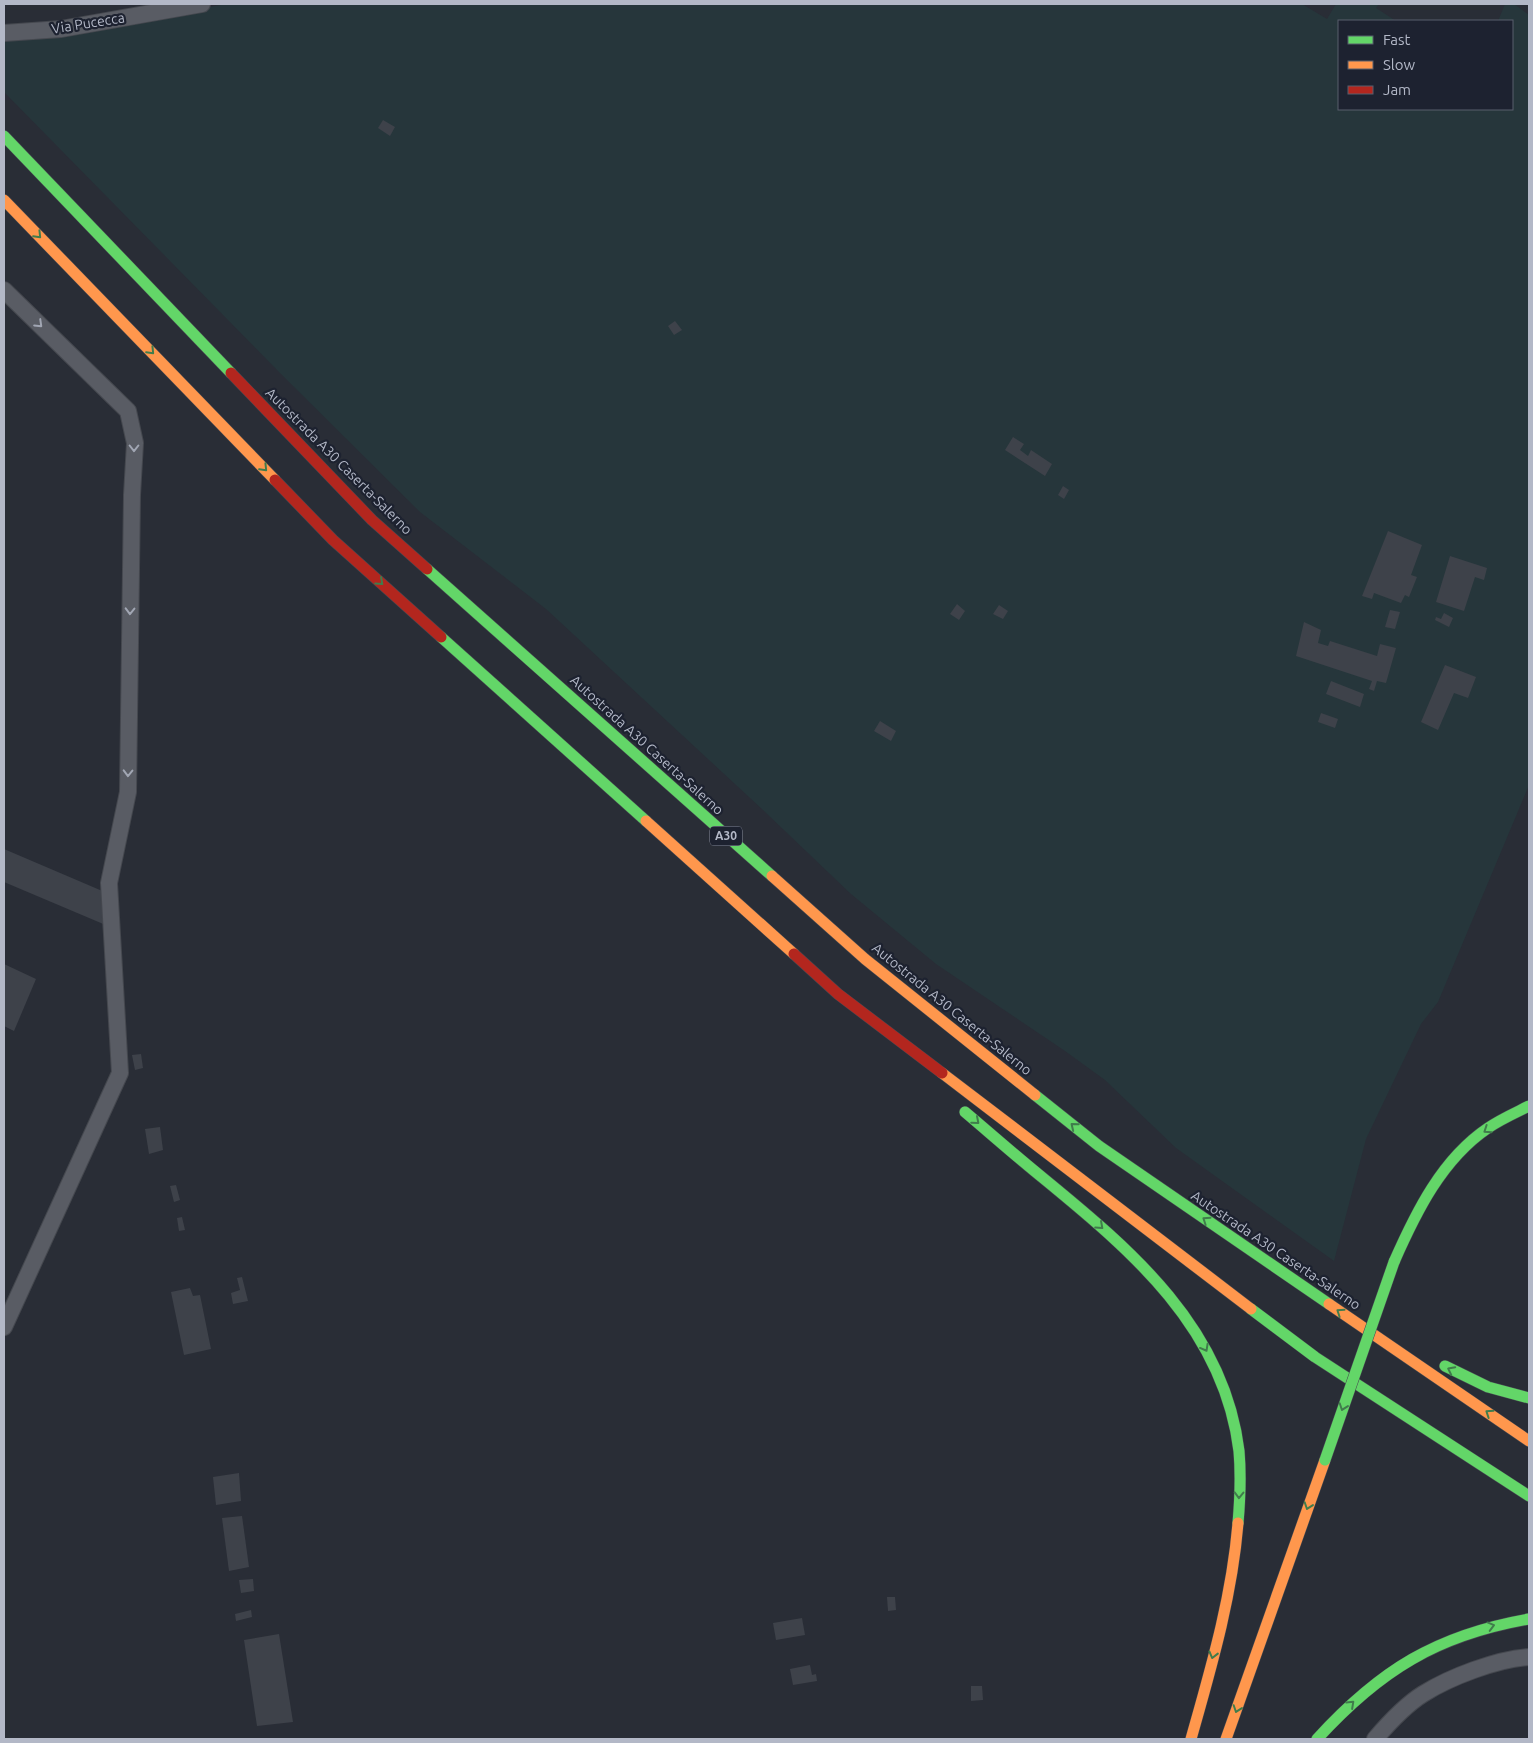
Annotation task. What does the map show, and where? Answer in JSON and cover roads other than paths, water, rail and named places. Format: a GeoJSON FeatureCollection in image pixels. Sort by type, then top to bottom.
{"type":"FeatureCollection","features":[{"type":"Feature","properties":{"kind":"highway","name":"Autostrada A30 Caserta-Salerno"},"geometry":{"type":"LineString","coordinates":[[4,136],[372,520],[865,959],[1099,1146],[1529,1441]]}},
{"type":"Feature","properties":{"kind":"highway"},"geometry":{"type":"LineString","coordinates":[[4,200],[333,540],[838,994],[1315,1357],[1529,1496]]}},
{"type":"Feature","properties":{"kind":"highway"},"geometry":{"type":"LineString","coordinates":[[907,1047],[943,1088]]}},
{"type":"Feature","properties":{"kind":"highway"},"geometry":{"type":"LineString","coordinates":[[955,1102],[1097,1224],[1149,1272],[1173,1299],[1190,1324],[1219,1376],[1238,1446],[1240,1496],[1237,1540],[1228,1599],[1191,1739]]}},
{"type":"Feature","properties":{"kind":"highway"},"geometry":{"type":"LineString","coordinates":[[1226,1739],[1394,1262],[1421,1204],[1440,1176],[1461,1151],[1482,1132],[1506,1117],[1529,1106]]}},
{"type":"Feature","properties":{"kind":"highway"},"geometry":{"type":"LineString","coordinates":[[1099,1146],[1193,1198],[1317,1282]]}},
{"type":"Feature","properties":{"kind":"highway"},"geometry":{"type":"LineString","coordinates":[[1364,1314],[1384,1326],[1378,1356]]}},
{"type":"Feature","properties":{"kind":"highway"},"geometry":{"type":"LineString","coordinates":[[1434,1360],[1488,1387],[1529,1398]]}},
{"type":"Feature","properties":{"kind":"highway"},"geometry":{"type":"LineString","coordinates":[[1362,1403],[1372,1375]]}},
{"type":"Feature","properties":{"kind":"highway"},"geometry":{"type":"LineString","coordinates":[[1317,1739],[1350,1704],[1408,1660],[1438,1644],[1473,1631],[1506,1622],[1529,1619]]}},
{"type":"Feature","properties":{"kind":"street","name":"Via Pucecca"},"geometry":{"type":"LineString","coordinates":[[4,33],[61,29],[202,4]]}},
{"type":"Feature","properties":{"kind":"street"},"geometry":{"type":"LineString","coordinates":[[4,290],[128,411],[135,443],[132,495],[128,792],[109,882],[120,1073],[4,1327]]}},
{"type":"Feature","properties":{"kind":"street"},"geometry":{"type":"LineString","coordinates":[[1375,1739],[1422,1694],[1466,1673],[1529,1657]]}}]}
